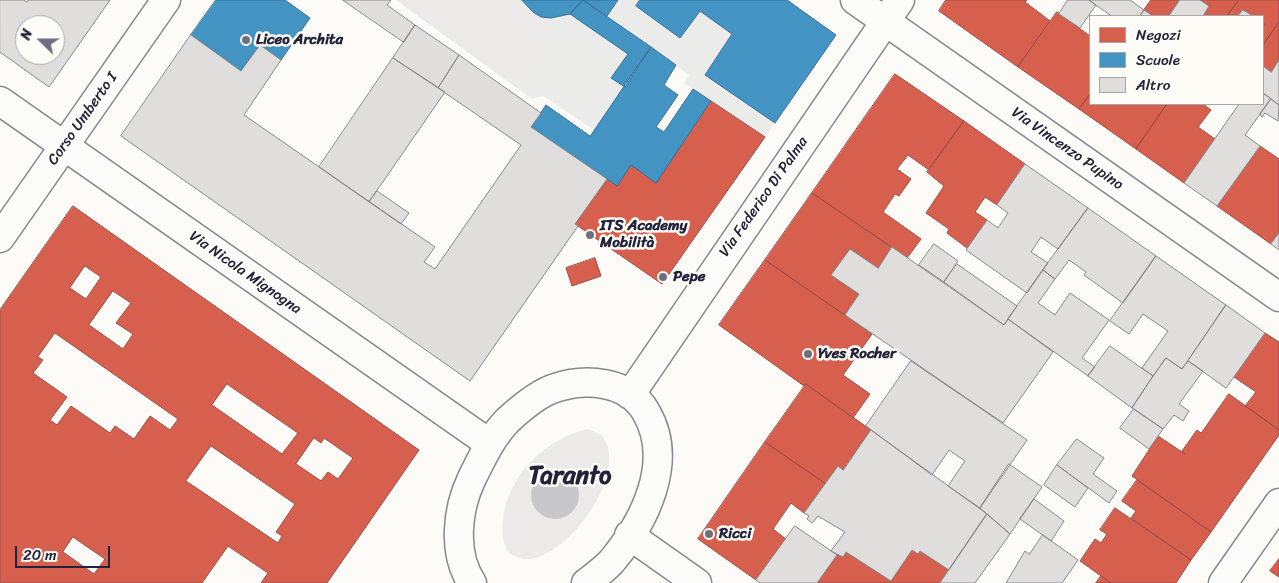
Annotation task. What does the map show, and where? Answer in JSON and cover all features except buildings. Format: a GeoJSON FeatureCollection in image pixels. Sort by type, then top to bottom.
{"type":"FeatureCollection","features":[{"type":"Feature","properties":{"kind":"street","name":"Corso Umberto I"},"geometry":{"type":"LineString","coordinates":[[0,238],[166,0]]}},
{"type":"Feature","properties":{"kind":"street","name":"Via Vincenzo Pupino"},"geometry":{"type":"LineString","coordinates":[[855,0],[893,11],[1279,297]]}},
{"type":"Feature","properties":{"kind":"street","name":"Via Federico Di Palma"},"geometry":{"type":"LineString","coordinates":[[630,395],[893,11]]}},
{"type":"Feature","properties":{"kind":"street","name":"Via Nicola Mignogna"},"geometry":{"type":"LineString","coordinates":[[0,101],[490,444]]}},
{"type":"Feature","properties":{"kind":"street"},"geometry":{"type":"LineString","coordinates":[[472,583],[460,553],[460,518],[467,488],[490,444],[507,421],[553,388],[581,382],[609,384],[630,395],[646,411],[656,437],[658,464],[653,491],[640,519],[612,561],[586,583]]}},
{"type":"Feature","properties":{"kind":"street"},"geometry":{"type":"LineString","coordinates":[[1224,583],[1279,503]]}},
{"type":"Feature","properties":{"kind":"street"},"geometry":{"type":"LineString","coordinates":[[629,535],[697,583]]}},
{"type":"Feature","properties":{"kind":"shaded area"},"geometry":{"type":"Polygon","coordinates":[[[396,0],[787,0],[836,35],[765,137],[684,83],[689,75],[651,47],[594,130],[543,96],[532,99],[396,0]]]}},
{"type":"Feature","properties":{"kind":"shaded area"},"geometry":{"type":"Polygon","coordinates":[[[396,0],[514,0],[556,30],[517,88],[396,0]]]}},
{"type":"Feature","properties":{"kind":"shaded area"},"geometry":{"type":"Polygon","coordinates":[[[588,429],[602,435],[607,445],[609,464],[605,481],[597,499],[586,517],[559,546],[544,555],[529,559],[510,554],[504,541],[502,528],[507,502],[513,487],[521,473],[544,450],[573,434],[588,429]],[[531,488],[533,505],[542,515],[554,518],[571,513],[531,488]]]}},
{"type":"Feature","properties":{"kind":"shaded area"},"geometry":{"type":"Polygon","coordinates":[[[555,471],[564,473],[572,478],[577,486],[579,495],[577,504],[572,512],[564,517],[555,519],[546,517],[538,512],[533,504],[531,495],[533,486],[538,478],[546,473],[555,471]]]}},
{"type":"Feature","properties":{"kind":"place","name":"Liceo Archita"},"geometry":{"type":"Point","coordinates":[246,40]}},
{"type":"Feature","properties":{"kind":"place","name":"ITS Academy Mobilità"},"geometry":{"type":"Point","coordinates":[590,235]}},
{"type":"Feature","properties":{"kind":"place","name":"Pepe"},"geometry":{"type":"Point","coordinates":[663,277]}},
{"type":"Feature","properties":{"kind":"place","name":"Yves Rocher"},"geometry":{"type":"Point","coordinates":[808,354]}},
{"type":"Feature","properties":{"kind":"place","name":"Ricci"},"geometry":{"type":"Point","coordinates":[709,534]}},
{"type":"Feature","properties":{"kind":"district","name":"Taranto"},"geometry":{"type":"Point","coordinates":[570,477]}}]}
